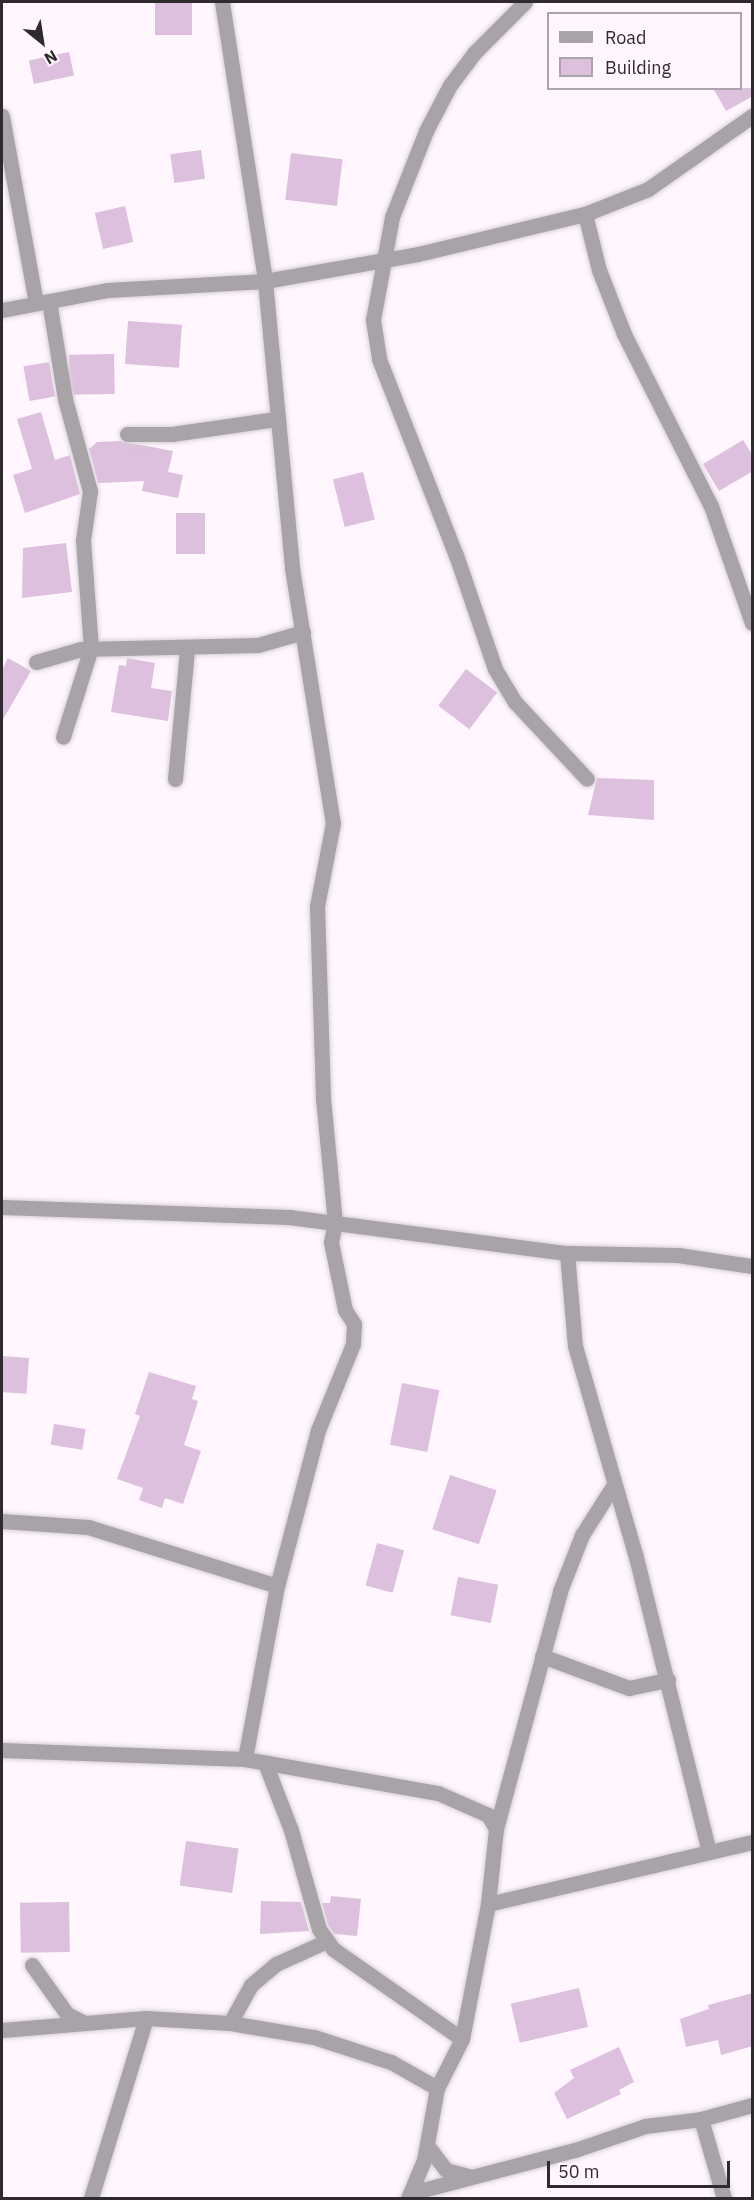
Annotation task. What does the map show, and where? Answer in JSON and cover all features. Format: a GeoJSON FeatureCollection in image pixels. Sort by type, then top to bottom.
{"type":"FeatureCollection","features":[{"type":"Feature","properties":{"kind":"street"},"geometry":{"type":"LineString","coordinates":[[222,2],[265,281],[276,419],[303,632],[333,823],[317,906],[323,1098],[334,1222],[331,1242],[345,1310],[354,1324],[353,1344],[318,1430],[277,1586],[245,1759]]}},
{"type":"Feature","properties":{"kind":"street"},"geometry":{"type":"LineString","coordinates":[[525,2],[450,85],[392,216],[384,260],[383,284],[374,320],[379,359],[456,555],[495,669],[515,702],[587,779]]}},
{"type":"Feature","properties":{"kind":"street"},"geometry":{"type":"LineString","coordinates":[[2,116],[65,399],[90,491],[83,540],[91,648],[63,736]]}},
{"type":"Feature","properties":{"kind":"street"},"geometry":{"type":"LineString","coordinates":[[2,310],[108,290],[265,281],[384,260],[585,214],[648,189],[753,116]]}},
{"type":"Feature","properties":{"kind":"street"},"geometry":{"type":"LineString","coordinates":[[585,214],[599,270],[624,334],[711,506],[753,623]]}},
{"type":"Feature","properties":{"kind":"street"},"geometry":{"type":"LineString","coordinates":[[127,434],[172,434],[276,419]]}},
{"type":"Feature","properties":{"kind":"street"},"geometry":{"type":"LineString","coordinates":[[36,662],[91,648],[187,649],[258,645],[303,632]]}},
{"type":"Feature","properties":{"kind":"street"},"geometry":{"type":"LineString","coordinates":[[175,779],[187,649]]}},
{"type":"Feature","properties":{"kind":"street"},"geometry":{"type":"LineString","coordinates":[[2,1207],[334,1222],[567,1253],[678,1255],[753,1266]]}},
{"type":"Feature","properties":{"kind":"street"},"geometry":{"type":"LineString","coordinates":[[567,1253],[575,1346],[668,1680],[709,1851]]}},
{"type":"Feature","properties":{"kind":"street"},"geometry":{"type":"LineString","coordinates":[[409,2196],[427,2145],[437,2088],[462,2039],[488,1904],[496,1829],[542,1656],[573,1555],[614,1486]]}},
{"type":"Feature","properties":{"kind":"street"},"geometry":{"type":"LineString","coordinates":[[2,1521],[88,1527],[277,1586]]}},
{"type":"Feature","properties":{"kind":"street"},"geometry":{"type":"LineString","coordinates":[[542,1656],[629,1688],[668,1680]]}},
{"type":"Feature","properties":{"kind":"street"},"geometry":{"type":"LineString","coordinates":[[2,1750],[245,1759],[438,1793],[488,1815],[496,1829]]}},
{"type":"Feature","properties":{"kind":"street"},"geometry":{"type":"LineString","coordinates":[[265,1763],[291,1830],[319,1929],[327,1941],[384,1989],[462,2039]]}},
{"type":"Feature","properties":{"kind":"street"},"geometry":{"type":"LineString","coordinates":[[488,1904],[753,1842]]}},
{"type":"Feature","properties":{"kind":"street"},"geometry":{"type":"LineString","coordinates":[[230,2023],[251,1985],[276,1964],[327,1941]]}},
{"type":"Feature","properties":{"kind":"street"},"geometry":{"type":"LineString","coordinates":[[32,1965],[67,2013],[85,2023]]}},
{"type":"Feature","properties":{"kind":"street"},"geometry":{"type":"LineString","coordinates":[[2,2030],[146,2018],[230,2023],[314,2037],[391,2062],[437,2088]]}},
{"type":"Feature","properties":{"kind":"street"},"geometry":{"type":"LineString","coordinates":[[91,2199],[146,2018]]}},
{"type":"Feature","properties":{"kind":"street"},"geometry":{"type":"LineString","coordinates":[[409,2196],[469,2176],[575,2150],[645,2126],[701,2119],[753,2105]]}},
{"type":"Feature","properties":{"kind":"street"},"geometry":{"type":"LineString","coordinates":[[701,2119],[724,2199]]}},
{"type":"Feature","properties":{"kind":"street"},"geometry":{"type":"LineString","coordinates":[[427,2145],[446,2170],[469,2176]]}},
{"type":"Feature","properties":{"kind":"building"},"geometry":{"type":"Polygon","coordinates":[[[155,2],[192,2],[192,35],[155,35],[155,2]]]}},
{"type":"Feature","properties":{"kind":"building"},"geometry":{"type":"Polygon","coordinates":[[[69,52],[74,75],[34,84],[29,61],[69,52]]]}},
{"type":"Feature","properties":{"kind":"building"},"geometry":{"type":"Polygon","coordinates":[[[753,88],[753,96],[726,111],[714,90],[753,88]]]}},
{"type":"Feature","properties":{"kind":"building"},"geometry":{"type":"Polygon","coordinates":[[[201,150],[205,179],[174,183],[170,154],[201,150]]]}},
{"type":"Feature","properties":{"kind":"building"},"geometry":{"type":"Polygon","coordinates":[[[291,153],[343,159],[337,206],[285,200],[291,153]]]}},
{"type":"Feature","properties":{"kind":"building"},"geometry":{"type":"Polygon","coordinates":[[[125,206],[133,242],[103,249],[95,213],[125,206]]]}},
{"type":"Feature","properties":{"kind":"building"},"geometry":{"type":"Polygon","coordinates":[[[128,321],[182,325],[179,368],[125,364],[128,321]]]}},
{"type":"Feature","properties":{"kind":"building"},"geometry":{"type":"Polygon","coordinates":[[[114,354],[115,394],[70,395],[69,355],[114,354]]]}},
{"type":"Feature","properties":{"kind":"building"},"geometry":{"type":"Polygon","coordinates":[[[49,362],[55,396],[29,401],[23,367],[49,362]]]}},
{"type":"Feature","properties":{"kind":"building"},"geometry":{"type":"Polygon","coordinates":[[[41,412],[55,460],[70,455],[80,494],[25,513],[13,475],[32,469],[17,419],[41,412]]]}},
{"type":"Feature","properties":{"kind":"building"},"geometry":{"type":"Polygon","coordinates":[[[743,440],[753,456],[753,471],[719,491],[703,464],[743,440]]]}},
{"type":"Feature","properties":{"kind":"building"},"geometry":{"type":"Polygon","coordinates":[[[120,441],[173,451],[168,472],[183,475],[178,498],[142,491],[144,481],[98,483],[89,449],[97,442],[120,441]]]}},
{"type":"Feature","properties":{"kind":"building"},"geometry":{"type":"Polygon","coordinates":[[[363,472],[375,520],[345,527],[333,479],[363,472]]]}},
{"type":"Feature","properties":{"kind":"building"},"geometry":{"type":"Polygon","coordinates":[[[176,513],[205,513],[205,554],[176,554],[176,513]]]}},
{"type":"Feature","properties":{"kind":"building"},"geometry":{"type":"Polygon","coordinates":[[[66,543],[72,592],[22,598],[23,548],[66,543]]]}},
{"type":"Feature","properties":{"kind":"building"},"geometry":{"type":"Polygon","coordinates":[[[8,658],[31,671],[2,721],[2,670],[8,658]]]}},
{"type":"Feature","properties":{"kind":"building"},"geometry":{"type":"Polygon","coordinates":[[[127,658],[155,663],[151,688],[172,691],[168,721],[111,712],[119,665],[126,666],[127,658]]]}},
{"type":"Feature","properties":{"kind":"building"},"geometry":{"type":"Polygon","coordinates":[[[466,669],[497,692],[469,729],[438,706],[466,669]]]}},
{"type":"Feature","properties":{"kind":"building"},"geometry":{"type":"Polygon","coordinates":[[[597,778],[654,780],[654,820],[588,815],[597,778]]]}},
{"type":"Feature","properties":{"kind":"building"},"geometry":{"type":"Polygon","coordinates":[[[2,1356],[29,1358],[26,1394],[2,1392],[2,1356]]]}},
{"type":"Feature","properties":{"kind":"building"},"geometry":{"type":"Polygon","coordinates":[[[149,1372],[196,1386],[192,1399],[198,1401],[184,1445],[201,1451],[183,1504],[165,1498],[162,1508],[139,1500],[143,1488],[117,1479],[140,1416],[135,1414],[149,1372]]]}},
{"type":"Feature","properties":{"kind":"building"},"geometry":{"type":"Polygon","coordinates":[[[402,1383],[439,1390],[427,1452],[390,1445],[402,1383]]]}},
{"type":"Feature","properties":{"kind":"building"},"geometry":{"type":"Polygon","coordinates":[[[54,1424],[86,1429],[82,1450],[51,1445],[54,1424]]]}},
{"type":"Feature","properties":{"kind":"building"},"geometry":{"type":"Polygon","coordinates":[[[450,1475],[497,1490],[479,1544],[432,1529],[450,1475]]]}},
{"type":"Feature","properties":{"kind":"building"},"geometry":{"type":"Polygon","coordinates":[[[377,1543],[404,1550],[393,1593],[366,1586],[377,1543]]]}},
{"type":"Feature","properties":{"kind":"building"},"geometry":{"type":"Polygon","coordinates":[[[458,1577],[498,1585],[491,1623],[451,1615],[458,1577]]]}},
{"type":"Feature","properties":{"kind":"building"},"geometry":{"type":"Polygon","coordinates":[[[186,1841],[238,1848],[232,1893],[180,1886],[186,1841]]]}},
{"type":"Feature","properties":{"kind":"building"},"geometry":{"type":"Polygon","coordinates":[[[331,1896],[361,1899],[357,1936],[334,1934],[328,1925],[322,1903],[330,1903],[331,1896]]]}},
{"type":"Feature","properties":{"kind":"building"},"geometry":{"type":"Polygon","coordinates":[[[261,1901],[301,1902],[309,1931],[260,1934],[261,1901]]]}},
{"type":"Feature","properties":{"kind":"building"},"geometry":{"type":"Polygon","coordinates":[[[69,1902],[70,1952],[21,1953],[20,1903],[69,1902]]]}},
{"type":"Feature","properties":{"kind":"building"},"geometry":{"type":"Polygon","coordinates":[[[579,1988],[588,2027],[520,2043],[511,2004],[579,1988]]]}},
{"type":"Feature","properties":{"kind":"building"},"geometry":{"type":"Polygon","coordinates":[[[753,1993],[753,2046],[721,2055],[718,2040],[686,2047],[680,2019],[709,2009],[708,2005],[753,1993]]]}},
{"type":"Feature","properties":{"kind":"building"},"geometry":{"type":"Polygon","coordinates":[[[619,2047],[634,2082],[619,2090],[621,2094],[567,2119],[554,2093],[574,2078],[570,2070],[619,2047]]]}}]}
